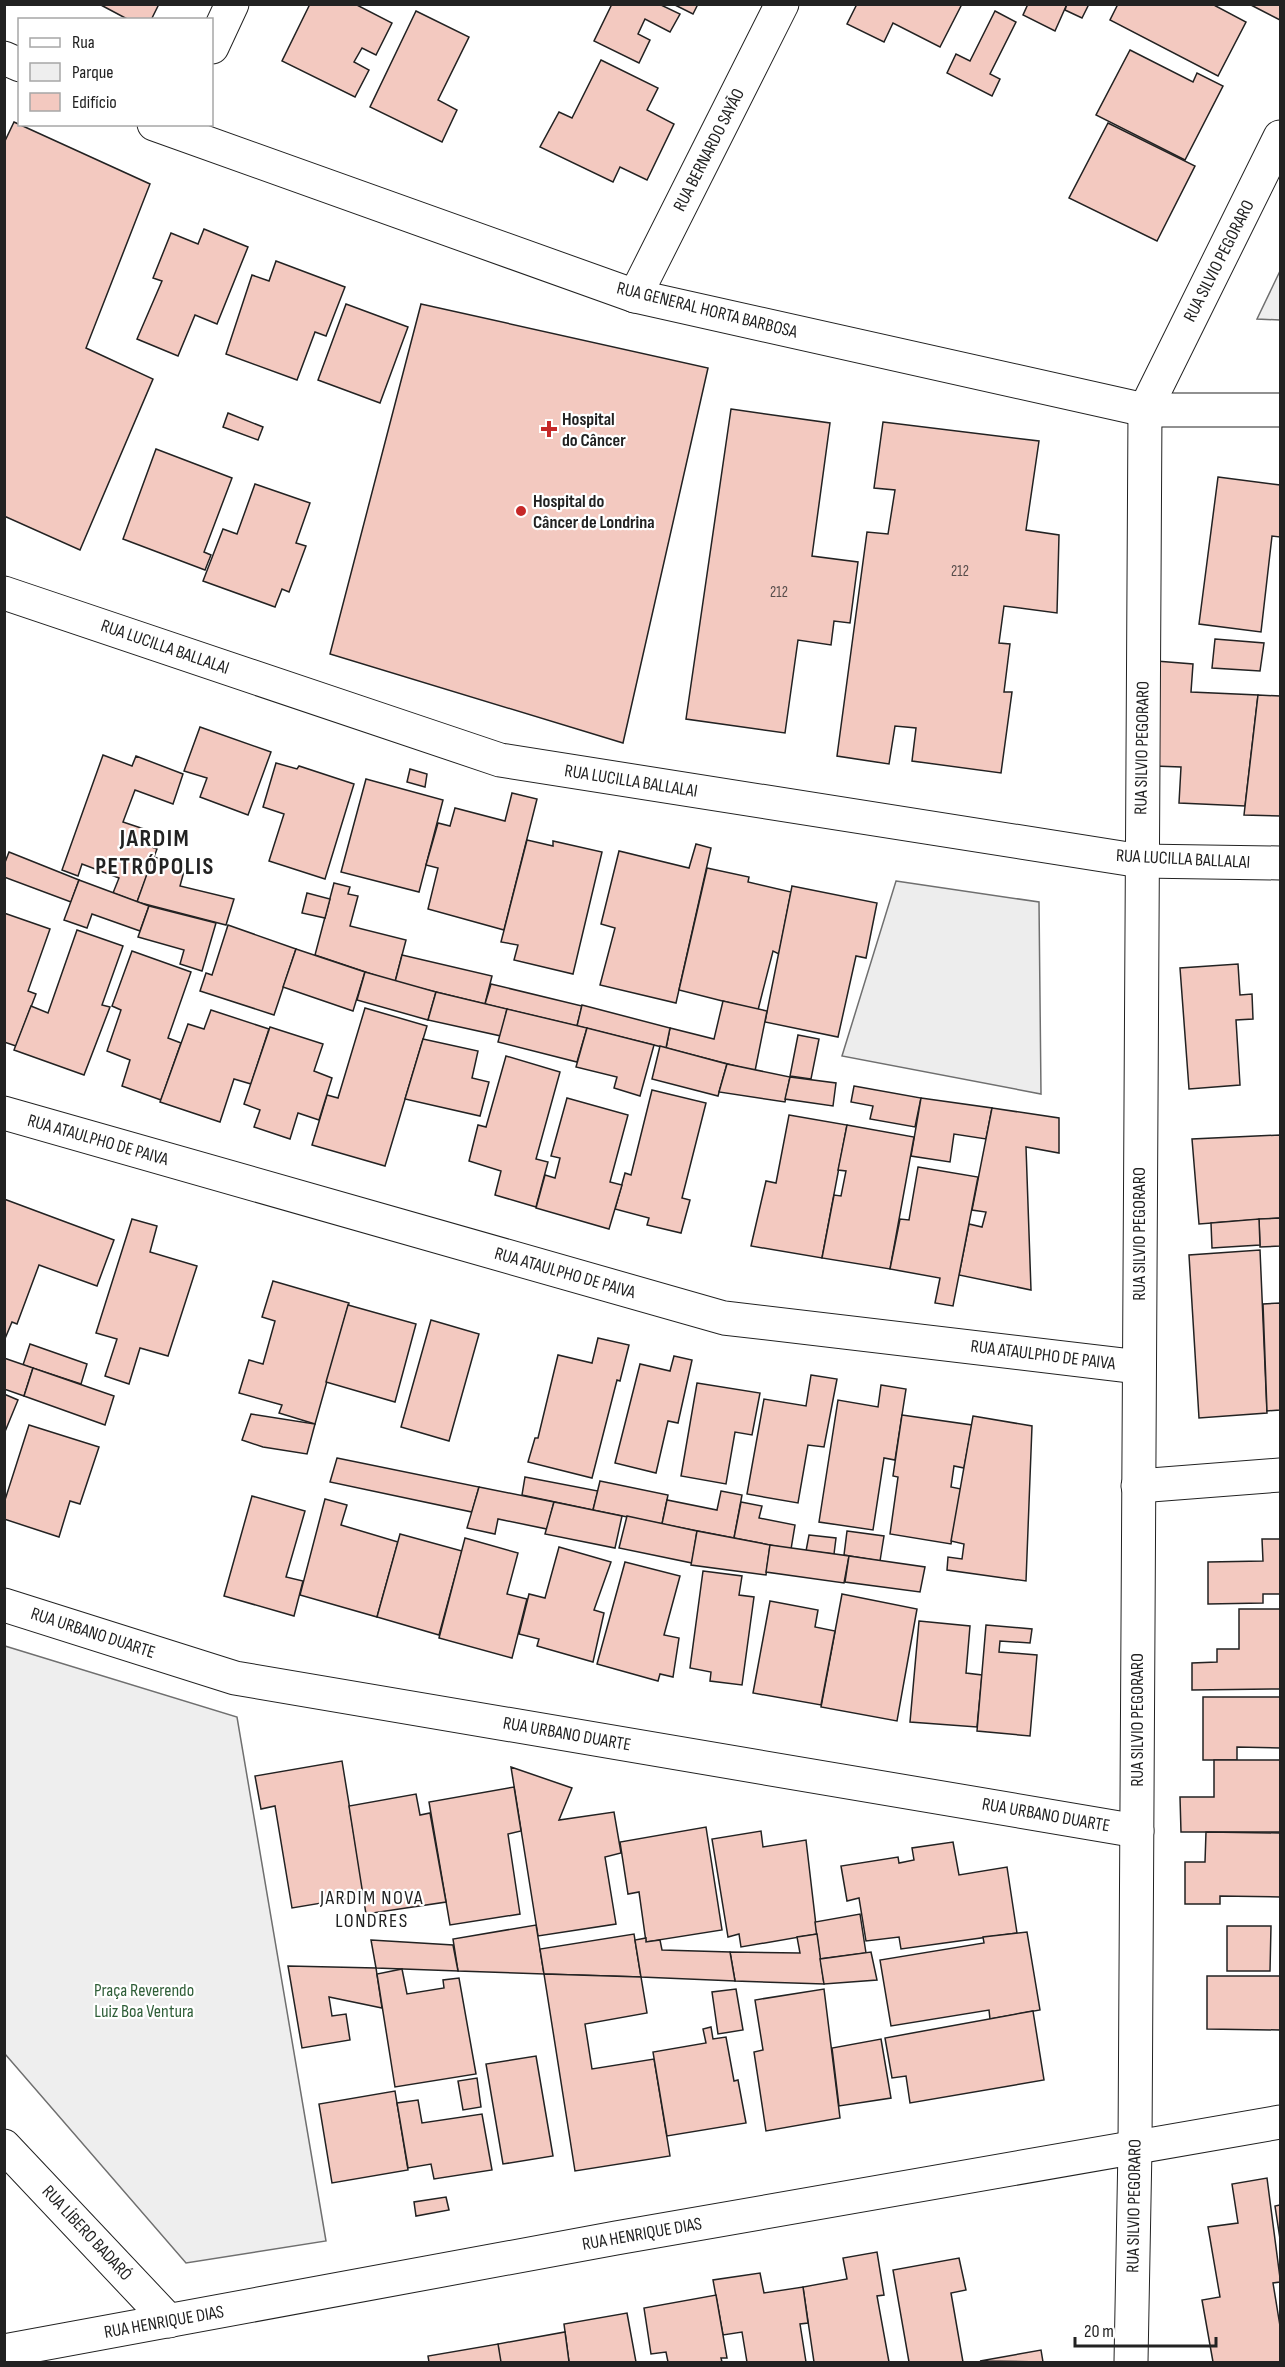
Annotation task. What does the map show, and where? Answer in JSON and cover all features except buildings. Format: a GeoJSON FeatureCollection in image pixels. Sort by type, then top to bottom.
{"type":"FeatureCollection","features":[{"type":"Feature","properties":{"kind":"street"},"geometry":{"type":"LineString","coordinates":[[213,45],[232,4]]}},
{"type":"Feature","properties":{"kind":"street","name":"RUA BERNARDO SAYÃO"},"geometry":{"type":"LineString","coordinates":[[635,296],[782,4]]}},
{"type":"Feature","properties":{"kind":"street"},"geometry":{"type":"LineString","coordinates":[[4,58],[18,64]]}},
{"type":"Feature","properties":{"kind":"street","name":"RUA GENERAL HORTA BARBOSA"},"geometry":{"type":"LineString","coordinates":[[166,127],[635,296],[1145,410],[1281,410]]}},
{"type":"Feature","properties":{"kind":"street","name":"RUA SILVIO PEGORARO"},"geometry":{"type":"LineString","coordinates":[[1131,2362],[1135,2148],[1145,410],[1281,137]]}},
{"type":"Feature","properties":{"kind":"street","name":"RUA LUCILLA BALLALAI"},"geometry":{"type":"LineString","coordinates":[[4,593],[500,760],[1141,861],[1281,863]]}},
{"type":"Feature","properties":{"kind":"street","name":"RUA ATAULPHO DE PAIVA"},"geometry":{"type":"LineString","coordinates":[[4,1113],[724,1318],[1139,1367]]}},
{"type":"Feature","properties":{"kind":"street"},"geometry":{"type":"LineString","coordinates":[[1138,1486],[1281,1475]]}},
{"type":"Feature","properties":{"kind":"street","name":"RUA URBANO DUARTE"},"geometry":{"type":"LineString","coordinates":[[4,1605],[235,1678],[1137,1831]]}},
{"type":"Feature","properties":{"kind":"street","name":"RUA HENRIQUE DIAS"},"geometry":{"type":"LineString","coordinates":[[4,2351],[616,2238],[1281,2122]]}},
{"type":"Feature","properties":{"kind":"street","name":"RUA LÍBERO BADARÓ"},"geometry":{"type":"LineString","coordinates":[[4,2146],[169,2321]]}},
{"type":"Feature","properties":{"kind":"green space"},"geometry":{"type":"Polygon","coordinates":[[[1280,271],[1280,320],[1257,319],[1280,271]]]}},
{"type":"Feature","properties":{"kind":"green space","name":"Praça Reverendo Luiz Boa Ventura"},"geometry":{"type":"Polygon","coordinates":[[[5,1646],[237,1717],[326,2241],[186,2263],[5,2054],[5,1646]]]}},
{"type":"Feature","properties":{"kind":"shaded area"},"geometry":{"type":"Polygon","coordinates":[[[896,881],[1039,902],[1041,1094],[842,1056],[896,881]]]}},
{"type":"Feature","properties":{"kind":"place","name":"Hospital do Câncer"},"geometry":{"type":"Point","coordinates":[549,429]}},
{"type":"Feature","properties":{"kind":"place","name":"Hospital do Câncer de Londrina"},"geometry":{"type":"Point","coordinates":[521,511]}},
{"type":"Feature","properties":{"kind":"district","name":"JARDIM PETRÓPOLIS"},"geometry":{"type":"Point","coordinates":[155,852]}},
{"type":"Feature","properties":{"kind":"district","name":"JARDIM NOVA LONDRES"},"geometry":{"type":"Point","coordinates":[372,1910]}}]}
